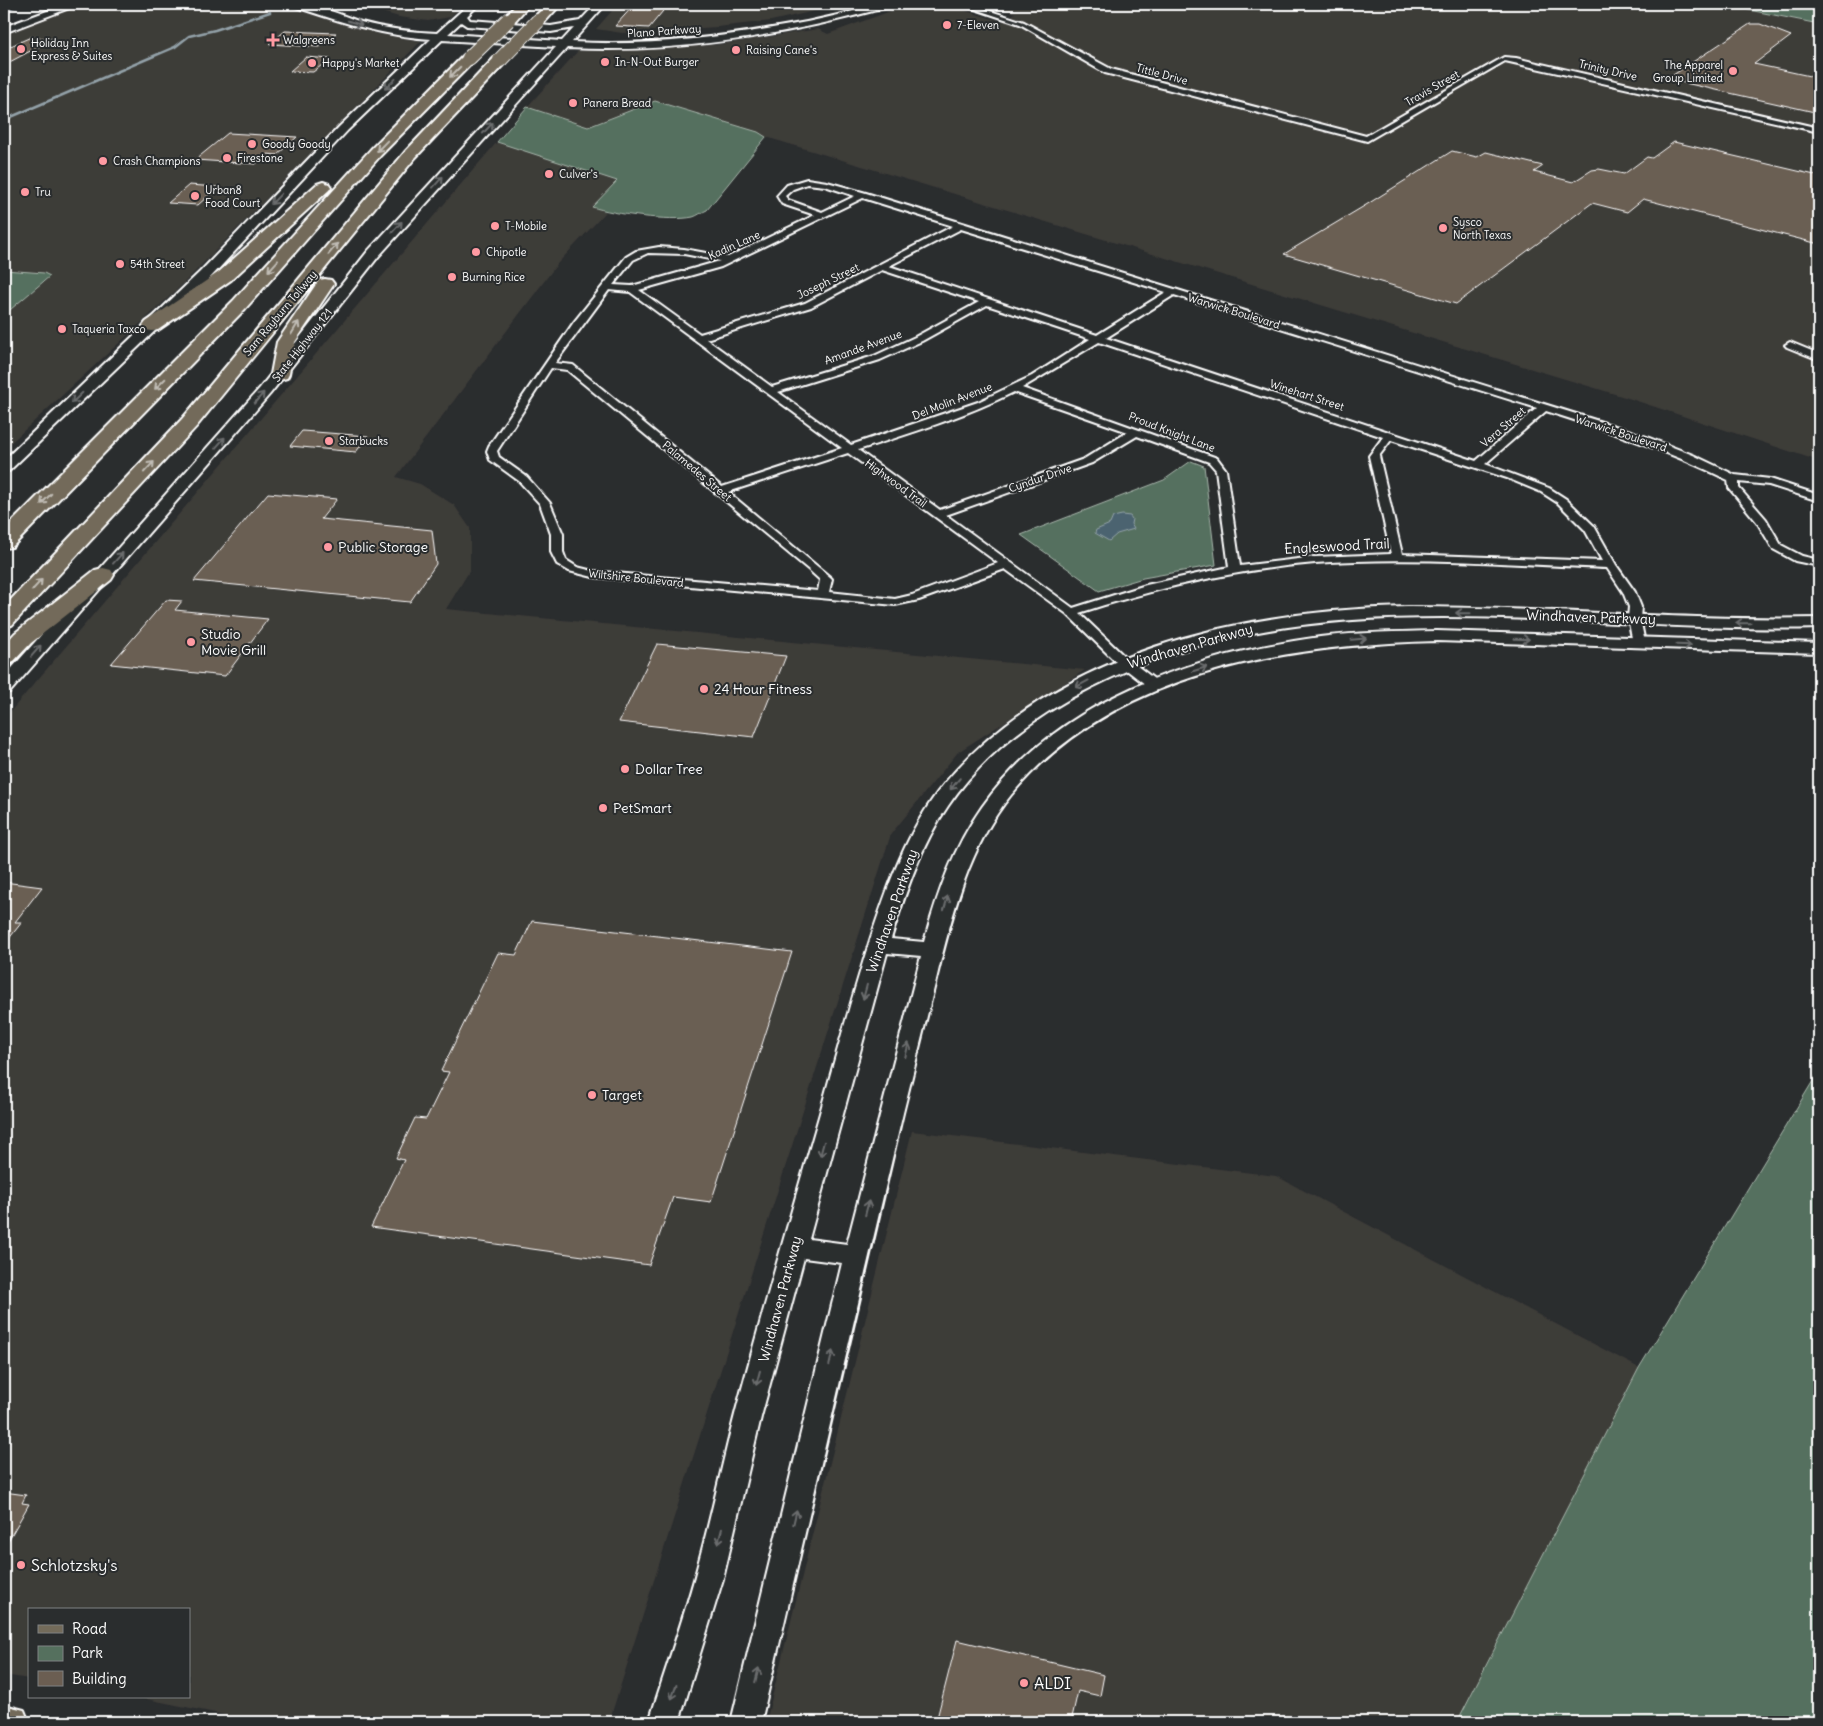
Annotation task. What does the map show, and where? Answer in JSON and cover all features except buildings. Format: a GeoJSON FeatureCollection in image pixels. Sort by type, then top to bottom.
{"type":"FeatureCollection","features":[{"type":"Feature","properties":{"kind":"highway"},"geometry":{"type":"LineString","coordinates":[[4,542],[238,304],[376,152],[524,4]]}},
{"type":"Feature","properties":{"kind":"highway","name":"Sam Rayburn Tollway"},"geometry":{"type":"LineString","coordinates":[[4,620],[189,424],[410,155],[555,4]]}},
{"type":"Feature","properties":{"kind":"highway"},"geometry":{"type":"LineString","coordinates":[[152,326],[225,276],[322,189],[374,134],[403,110],[440,86]]}},
{"type":"Feature","properties":{"kind":"highway"},"geometry":{"type":"LineString","coordinates":[[382,216],[410,155]]}},
{"type":"Feature","properties":{"kind":"highway"},"geometry":{"type":"LineString","coordinates":[[280,374],[286,342],[333,273],[358,244]]}},
{"type":"Feature","properties":{"kind":"highway"},"geometry":{"type":"LineString","coordinates":[[4,658],[23,638],[103,575]]}},
{"type":"Feature","properties":{"kind":"main road"},"geometry":{"type":"LineString","coordinates":[[4,21],[51,4]]}},
{"type":"Feature","properties":{"kind":"main road"},"geometry":{"type":"LineString","coordinates":[[4,30],[75,4]]}},
{"type":"Feature","properties":{"kind":"main road"},"geometry":{"type":"LineString","coordinates":[[296,4],[377,29],[441,30]]}},
{"type":"Feature","properties":{"kind":"main road"},"geometry":{"type":"LineString","coordinates":[[325,4],[388,21],[441,30]]}},
{"type":"Feature","properties":{"kind":"main road"},"geometry":{"type":"LineString","coordinates":[[4,468],[205,274],[344,128],[422,52],[441,30],[474,4]]}},
{"type":"Feature","properties":{"kind":"main road","name":"State Highway 121"},"geometry":{"type":"LineString","coordinates":[[4,688],[280,374],[373,254],[601,4]]}},
{"type":"Feature","properties":{"kind":"main road","name":"Plano Parkway"},"geometry":{"type":"LineString","coordinates":[[568,41],[741,30],[816,16],[866,4]]}},
{"type":"Feature","properties":{"kind":"main road","name":"Plano Parkway"},"geometry":{"type":"LineString","coordinates":[[441,30],[568,41],[590,46],[681,44],[799,27],[860,13],[889,4]]}},
{"type":"Feature","properties":{"kind":"main road"},"geometry":{"type":"LineString","coordinates":[[462,15],[467,23],[483,26],[551,29],[585,23],[592,32]]}},
{"type":"Feature","properties":{"kind":"main road"},"geometry":{"type":"LineString","coordinates":[[681,44],[679,41],[741,30]]}},
{"type":"Feature","properties":{"kind":"main road"},"geometry":{"type":"LineString","coordinates":[[422,52],[429,49],[453,46],[531,51],[549,57],[546,65]]}},
{"type":"Feature","properties":{"kind":"main road"},"geometry":{"type":"LineString","coordinates":[[546,65],[568,51],[590,46]]}},
{"type":"Feature","properties":{"kind":"main road","name":"Windhaven Parkway"},"geometry":{"type":"LineString","coordinates":[[664,1722],[676,1687],[720,1534],[740,1445],[878,945],[909,856],[938,805],[966,771],[1012,728],[1047,704],[1094,678],[1154,654],[1223,634],[1294,620],[1339,614],[1428,612],[1733,623],[1819,623]]}},
{"type":"Feature","properties":{"kind":"main road","name":"Windhaven Parkway"},"geometry":{"type":"LineString","coordinates":[[746,1722],[855,1255],[932,950],[951,886],[964,854],[980,824],[1008,787],[1048,746],[1103,709],[1154,685],[1233,660],[1296,646],[1356,639],[1438,636],[1819,648]]}},
{"type":"Feature","properties":{"kind":"main road"},"geometry":{"type":"LineString","coordinates":[[878,945],[932,950]]}},
{"type":"Feature","properties":{"kind":"main road"},"geometry":{"type":"LineString","coordinates":[[795,1247],[855,1255]]}},
{"type":"Feature","properties":{"kind":"main road"},"geometry":{"type":"LineString","coordinates":[[4,1721],[12,1722]]}},
{"type":"Feature","properties":{"kind":"street","name":"Tittle Drive"},"geometry":{"type":"LineString","coordinates":[[963,4],[1022,23],[1108,71],[1367,138]]}},
{"type":"Feature","properties":{"kind":"street","name":"Travis Street"},"geometry":{"type":"LineString","coordinates":[[1367,138],[1504,59],[1509,59]]}},
{"type":"Feature","properties":{"kind":"street","name":"Trinity Drive"},"geometry":{"type":"LineString","coordinates":[[1509,59],[1819,130]]}},
{"type":"Feature","properties":{"kind":"street","name":"Warwick Boulevard"},"geometry":{"type":"LineString","coordinates":[[823,215],[791,205],[783,201],[781,196],[794,184],[812,181],[827,184],[1660,445],[1733,478],[1770,482],[1819,498]]}},
{"type":"Feature","properties":{"kind":"street","name":"Kadin Lane"},"geometry":{"type":"LineString","coordinates":[[606,287],[632,289],[713,267],[863,195]]}},
{"type":"Feature","properties":{"kind":"street","name":"Joseph Street"},"geometry":{"type":"LineString","coordinates":[[698,338],[808,305],[960,226]]}},
{"type":"Feature","properties":{"kind":"street","name":"Wiltshire Boulevard"},"geometry":{"type":"LineString","coordinates":[[729,260],[707,255],[642,252],[628,259],[549,365],[492,451],[494,458],[523,479],[544,503],[550,513],[557,534],[558,557],[565,566],[581,572],[606,576],[890,602],[905,601],[1004,565]]}},
{"type":"Feature","properties":{"kind":"street","name":"Winehart Street"},"geometry":{"type":"LineString","coordinates":[[882,267],[1534,485],[1562,501],[1590,528],[1610,565],[1629,592],[1635,608],[1634,618],[1639,643]]}},
{"type":"Feature","properties":{"kind":"street","name":"Highwood Trail"},"geometry":{"type":"LineString","coordinates":[[632,289],[939,514],[1004,565],[1071,612],[1126,664],[1154,685]]}},
{"type":"Feature","properties":{"kind":"street","name":"Del Molin Avenue"},"geometry":{"type":"LineString","coordinates":[[721,491],[965,411],[1014,389],[1173,292]]}},
{"type":"Feature","properties":{"kind":"street","name":"Amande Avenue"},"geometry":{"type":"LineString","coordinates":[[770,391],[883,356],[928,335],[986,302]]}},
{"type":"Feature","properties":{"kind":"street"},"geometry":{"type":"LineString","coordinates":[[1790,345],[1819,357]]}},
{"type":"Feature","properties":{"kind":"street","name":"Palamedes Street"},"geometry":{"type":"LineString","coordinates":[[549,365],[570,367],[826,579],[823,596]]}},
{"type":"Feature","properties":{"kind":"street","name":"Proud Knight Lane"},"geometry":{"type":"LineString","coordinates":[[1014,389],[1206,457],[1218,465],[1235,570]]}},
{"type":"Feature","properties":{"kind":"street","name":"Vera Street"},"geometry":{"type":"LineString","coordinates":[[1478,465],[1544,408]]}},
{"type":"Feature","properties":{"kind":"street","name":"Cyndur Drive"},"geometry":{"type":"LineString","coordinates":[[939,514],[1088,461],[1136,432]]}},
{"type":"Feature","properties":{"kind":"street"},"geometry":{"type":"LineString","coordinates":[[1388,435],[1374,456],[1397,557]]}},
{"type":"Feature","properties":{"kind":"street"},"geometry":{"type":"LineString","coordinates":[[1733,478],[1734,488],[1762,521],[1777,547],[1799,559],[1819,563]]}},
{"type":"Feature","properties":{"kind":"street","name":"Engleswood Trail"},"geometry":{"type":"LineString","coordinates":[[1071,612],[1164,583],[1235,570],[1303,562],[1397,557],[1610,565]]}},
{"type":"Feature","properties":{"kind":"shaded area"},"geometry":{"type":"Polygon","coordinates":[[[85,4],[276,4],[380,34],[421,41],[181,286],[4,449],[4,34],[85,4]]]}},
{"type":"Feature","properties":{"kind":"shaded area"},"geometry":{"type":"Polygon","coordinates":[[[354,4],[464,4],[450,17],[428,21],[399,17],[354,4]]]}},
{"type":"Feature","properties":{"kind":"shaded area"},"geometry":{"type":"Polygon","coordinates":[[[618,4],[845,4],[771,21],[717,27],[622,33],[596,29],[618,4]]]}},
{"type":"Feature","properties":{"kind":"shaded area"},"geometry":{"type":"Polygon","coordinates":[[[910,4],[943,4],[1003,22],[1015,13],[986,4],[1719,4],[1819,24],[1819,461],[1628,398],[766,137],[758,132],[655,101],[588,127],[527,107],[578,51],[723,44],[818,29],[828,34],[910,4]]]}},
{"type":"Feature","properties":{"kind":"shaded area"},"geometry":{"type":"Polygon","coordinates":[[[497,142],[617,181],[593,207],[606,212],[558,263],[396,477],[420,484],[454,505],[470,528],[470,570],[446,609],[1085,670],[958,752],[891,834],[609,1722],[259,1722],[142,1698],[190,1698],[190,1608],[28,1608],[28,1679],[4,1675],[4,719],[497,142]]]}},
{"type":"Feature","properties":{"kind":"shaded area"},"geometry":{"type":"Polygon","coordinates":[[[912,1131],[1276,1176],[1639,1368],[1457,1722],[766,1722],[912,1131]]]}},
{"type":"Feature","properties":{"kind":"green space"},"geometry":{"type":"Polygon","coordinates":[[[1719,4],[1819,4],[1819,24],[1719,4]]]}},
{"type":"Feature","properties":{"kind":"green space"},"geometry":{"type":"Polygon","coordinates":[[[655,101],[758,132],[766,137],[707,210],[695,216],[671,219],[657,218],[628,215],[592,207],[617,181],[497,142],[527,107],[588,127],[655,101]]]}},
{"type":"Feature","properties":{"kind":"green space"},"geometry":{"type":"Polygon","coordinates":[[[4,270],[44,273],[50,276],[4,315],[4,270]]]}},
{"type":"Feature","properties":{"kind":"green space"},"geometry":{"type":"Polygon","coordinates":[[[1191,461],[1204,466],[1216,565],[1143,578],[1099,591],[1021,535],[1164,480],[1191,461]]]}},
{"type":"Feature","properties":{"kind":"green space"},"geometry":{"type":"Polygon","coordinates":[[[1819,1071],[1819,1722],[1457,1722],[1639,1368],[1819,1071]]]}},
{"type":"Feature","properties":{"kind":"water"},"geometry":{"type":"Polygon","coordinates":[[[1130,516],[1134,529],[1117,534],[1109,541],[1095,533],[1096,530],[1110,524],[1113,517],[1130,516]]]}},
{"type":"Feature","properties":{"kind":"waterway"},"geometry":{"type":"LineString","coordinates":[[4,10],[21,4]]}},
{"type":"Feature","properties":{"kind":"waterway"},"geometry":{"type":"LineString","coordinates":[[4,120],[175,47],[189,36],[215,30],[270,12]]}},
{"type":"Feature","properties":{"kind":"place","name":"7-Eleven"},"geometry":{"type":"Point","coordinates":[947,25]}},
{"type":"Feature","properties":{"kind":"place","name":"Walgreens"},"geometry":{"type":"Point","coordinates":[273,40]}},
{"type":"Feature","properties":{"kind":"place","name":"Holiday Inn Express & Suites"},"geometry":{"type":"Point","coordinates":[21,49]}},
{"type":"Feature","properties":{"kind":"place","name":"Raising Cane's"},"geometry":{"type":"Point","coordinates":[736,50]}},
{"type":"Feature","properties":{"kind":"place","name":"In-N-Out Burger"},"geometry":{"type":"Point","coordinates":[605,62]}},
{"type":"Feature","properties":{"kind":"place","name":"Happy's Market"},"geometry":{"type":"Point","coordinates":[312,63]}},
{"type":"Feature","properties":{"kind":"place","name":"The Apparel Group Limited"},"geometry":{"type":"Point","coordinates":[1733,71]}},
{"type":"Feature","properties":{"kind":"place","name":"Panera Bread"},"geometry":{"type":"Point","coordinates":[573,103]}},
{"type":"Feature","properties":{"kind":"place","name":"Goody Goody"},"geometry":{"type":"Point","coordinates":[252,144]}},
{"type":"Feature","properties":{"kind":"place","name":"Firestone"},"geometry":{"type":"Point","coordinates":[227,158]}},
{"type":"Feature","properties":{"kind":"place","name":"Crash Champions"},"geometry":{"type":"Point","coordinates":[103,161]}},
{"type":"Feature","properties":{"kind":"place","name":"Culver's"},"geometry":{"type":"Point","coordinates":[549,174]}},
{"type":"Feature","properties":{"kind":"place","name":"Tru"},"geometry":{"type":"Point","coordinates":[25,192]}},
{"type":"Feature","properties":{"kind":"place","name":"Urban8 Food Court"},"geometry":{"type":"Point","coordinates":[195,196]}},
{"type":"Feature","properties":{"kind":"place","name":"T-Mobile"},"geometry":{"type":"Point","coordinates":[495,226]}},
{"type":"Feature","properties":{"kind":"place","name":"Sysco North Texas"},"geometry":{"type":"Point","coordinates":[1443,228]}},
{"type":"Feature","properties":{"kind":"place","name":"Chipotle"},"geometry":{"type":"Point","coordinates":[476,252]}},
{"type":"Feature","properties":{"kind":"place","name":"54th Street"},"geometry":{"type":"Point","coordinates":[120,264]}},
{"type":"Feature","properties":{"kind":"place","name":"Burning Rice"},"geometry":{"type":"Point","coordinates":[452,277]}},
{"type":"Feature","properties":{"kind":"place","name":"Taqueria Taxco"},"geometry":{"type":"Point","coordinates":[62,329]}},
{"type":"Feature","properties":{"kind":"place","name":"Starbucks"},"geometry":{"type":"Point","coordinates":[329,441]}},
{"type":"Feature","properties":{"kind":"place","name":"Public Storage"},"geometry":{"type":"Point","coordinates":[328,547]}},
{"type":"Feature","properties":{"kind":"place","name":"Studio Movie Grill"},"geometry":{"type":"Point","coordinates":[191,642]}},
{"type":"Feature","properties":{"kind":"place","name":"24 Hour Fitness"},"geometry":{"type":"Point","coordinates":[704,689]}},
{"type":"Feature","properties":{"kind":"place","name":"Dollar Tree"},"geometry":{"type":"Point","coordinates":[625,769]}},
{"type":"Feature","properties":{"kind":"place","name":"PetSmart"},"geometry":{"type":"Point","coordinates":[603,808]}},
{"type":"Feature","properties":{"kind":"place","name":"Target"},"geometry":{"type":"Point","coordinates":[592,1095]}},
{"type":"Feature","properties":{"kind":"place","name":"Schlotzsky's"},"geometry":{"type":"Point","coordinates":[21,1565]}},
{"type":"Feature","properties":{"kind":"place","name":"ALDI"},"geometry":{"type":"Point","coordinates":[1024,1683]}}]}
